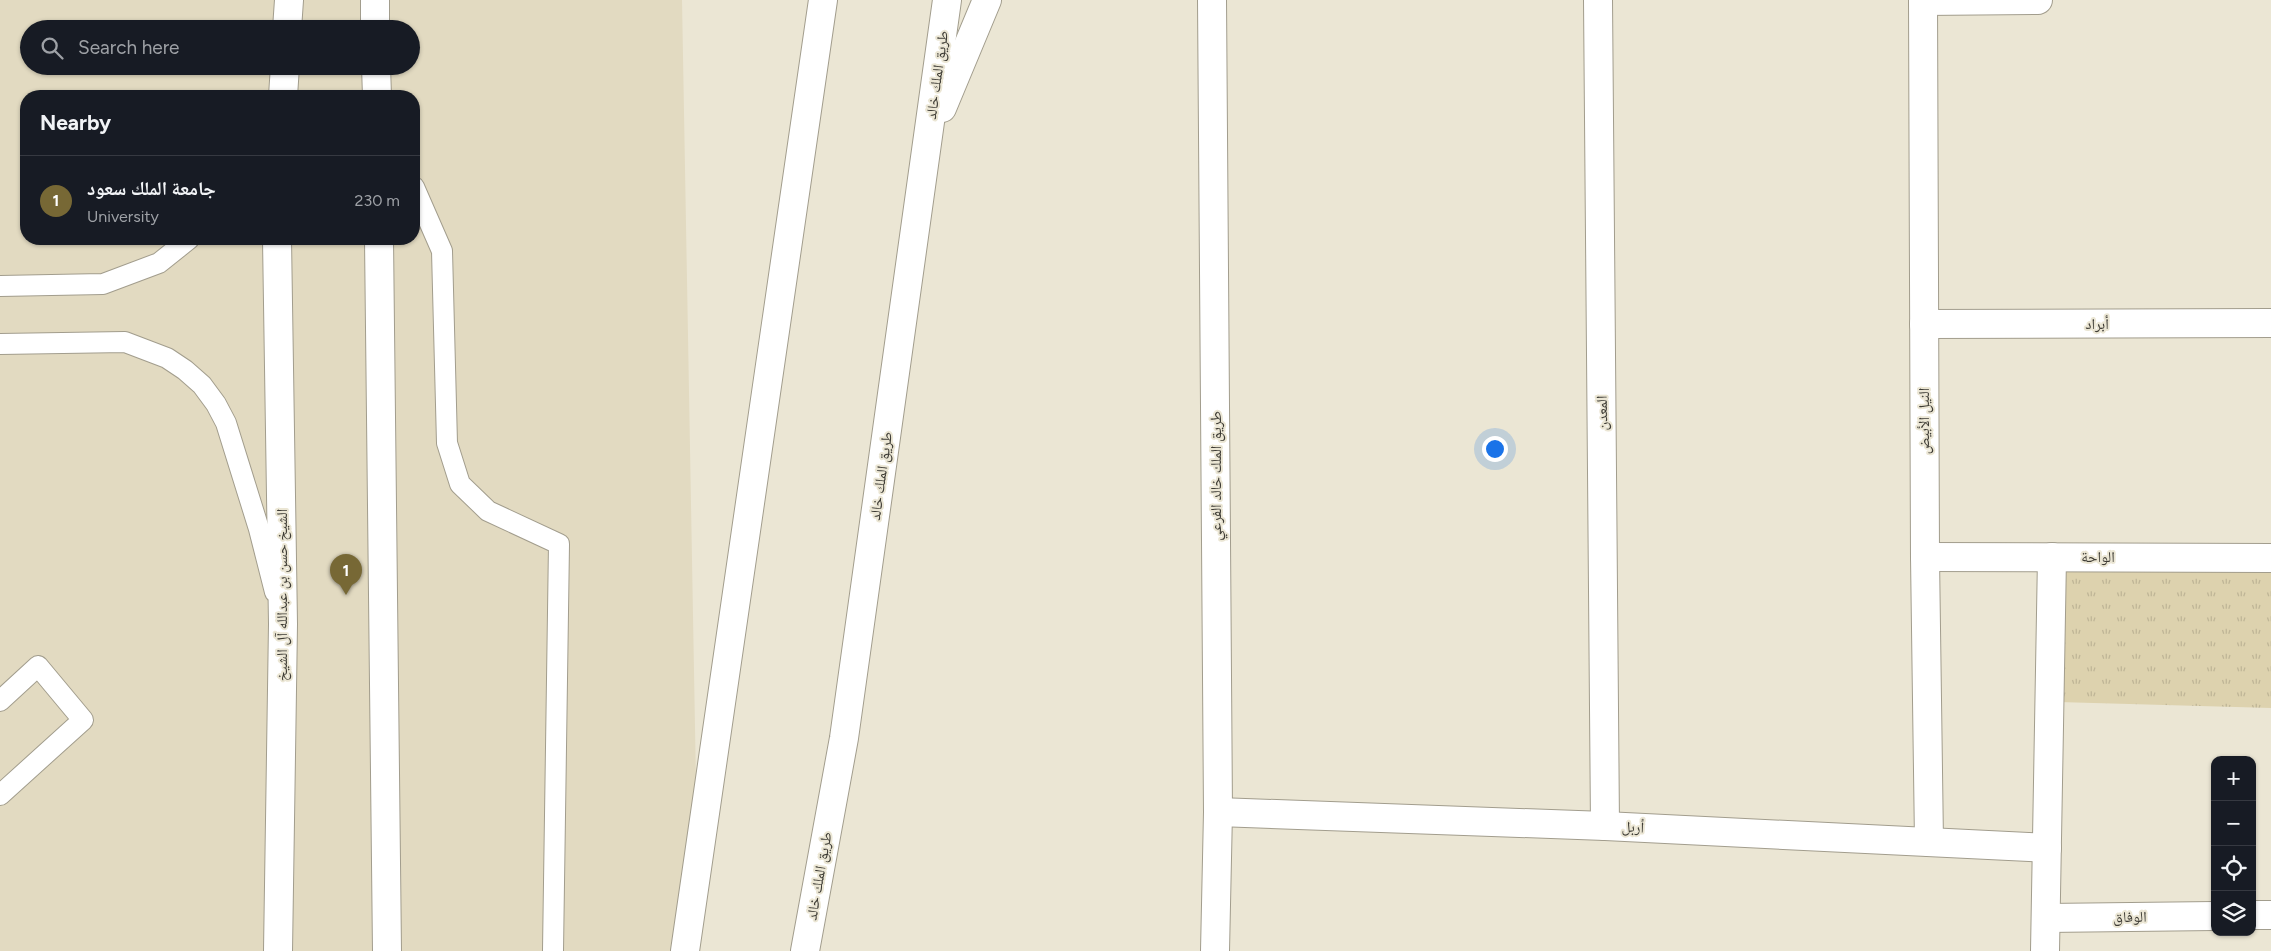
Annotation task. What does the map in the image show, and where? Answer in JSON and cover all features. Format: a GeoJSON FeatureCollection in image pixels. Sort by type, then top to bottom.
{"type":"FeatureCollection","features":[{"type":"Feature","properties":{"kind":"main road"},"geometry":{"type":"LineString","coordinates":[[375,0],[375,20]]}},
{"type":"Feature","properties":{"kind":"main road"},"geometry":{"type":"LineString","coordinates":[[685,951],[823,0]]}},
{"type":"Feature","properties":{"kind":"main road","name":"طريق الملك خالد"},"geometry":{"type":"LineString","coordinates":[[805,951],[844,738],[947,0]]}},
{"type":"Feature","properties":{"kind":"main road"},"geometry":{"type":"LineString","coordinates":[[928,141],[988,0]]}},
{"type":"Feature","properties":{"kind":"main road","name":"طريق الملك خالد الفرعي"},"geometry":{"type":"LineString","coordinates":[[1212,0],[1218,812],[1215,951]]}},
{"type":"Feature","properties":{"kind":"main road","name":"المعدن"},"geometry":{"type":"LineString","coordinates":[[1598,0],[1605,826]]}},
{"type":"Feature","properties":{"kind":"main road"},"geometry":{"type":"LineString","coordinates":[[1923,0],[2038,0]]}},
{"type":"Feature","properties":{"kind":"main road","name":"النيل الأبيض"},"geometry":{"type":"LineString","coordinates":[[1923,0],[1925,557],[1930,842]]}},
{"type":"Feature","properties":{"kind":"main road"},"geometry":{"type":"LineString","coordinates":[[376,75],[377,90]]}},
{"type":"Feature","properties":{"kind":"main road","name":"الشيخ حسن بن عبدالله آل الشيخ"},"geometry":{"type":"LineString","coordinates":[[277,245],[283,624],[278,951]]}},
{"type":"Feature","properties":{"kind":"main road"},"geometry":{"type":"LineString","coordinates":[[379,245],[387,951]]}},
{"type":"Feature","properties":{"kind":"main road","name":"أبراد"},"geometry":{"type":"LineString","coordinates":[[1924,324],[2271,323]]}},
{"type":"Feature","properties":{"kind":"main road","name":"الواحة"},"geometry":{"type":"LineString","coordinates":[[1925,557],[2271,558]]}},
{"type":"Feature","properties":{"kind":"main road"},"geometry":{"type":"LineString","coordinates":[[2045,951],[2052,557]]}},
{"type":"Feature","properties":{"kind":"main road","name":"أربل"},"geometry":{"type":"LineString","coordinates":[[1218,812],[1605,826],[2047,848]]}},
{"type":"Feature","properties":{"kind":"main road"},"geometry":{"type":"LineString","coordinates":[[2256,916],[2271,915]]}},
{"type":"Feature","properties":{"kind":"main road","name":"الوفاق"},"geometry":{"type":"LineString","coordinates":[[2046,918],[2211,916]]}},
{"type":"Feature","properties":{"kind":"lane"},"geometry":{"type":"LineString","coordinates":[[420,201],[442,251],[447,443],[460,484],[488,511],[559,544],[553,951]]}},
{"type":"Feature","properties":{"kind":"lane"},"geometry":{"type":"LineString","coordinates":[[0,286],[103,284],[159,263],[182,245]]}},
{"type":"Feature","properties":{"kind":"lane"},"geometry":{"type":"LineString","coordinates":[[0,344],[125,342],[167,358],[202,386],[216,404],[226,424],[259,529],[283,624]]}},
{"type":"Feature","properties":{"kind":"lane"},"geometry":{"type":"LineString","coordinates":[[0,701],[38,666],[83,720],[0,796]]}},
{"type":"Feature","properties":{"kind":"shaded area"},"geometry":{"type":"Polygon","coordinates":[[[0,0],[682,0],[699,951],[0,951],[0,0]]]}},
{"type":"Feature","properties":{"kind":"green space"},"geometry":{"type":"Polygon","coordinates":[[[2061,566],[2271,572],[2271,708],[2058,702],[2061,566]]]}},
{"type":"Feature","properties":{"kind":"place","name":"جامعة الملك سعود"},"geometry":{"type":"Point","coordinates":[346,595]}}]}
